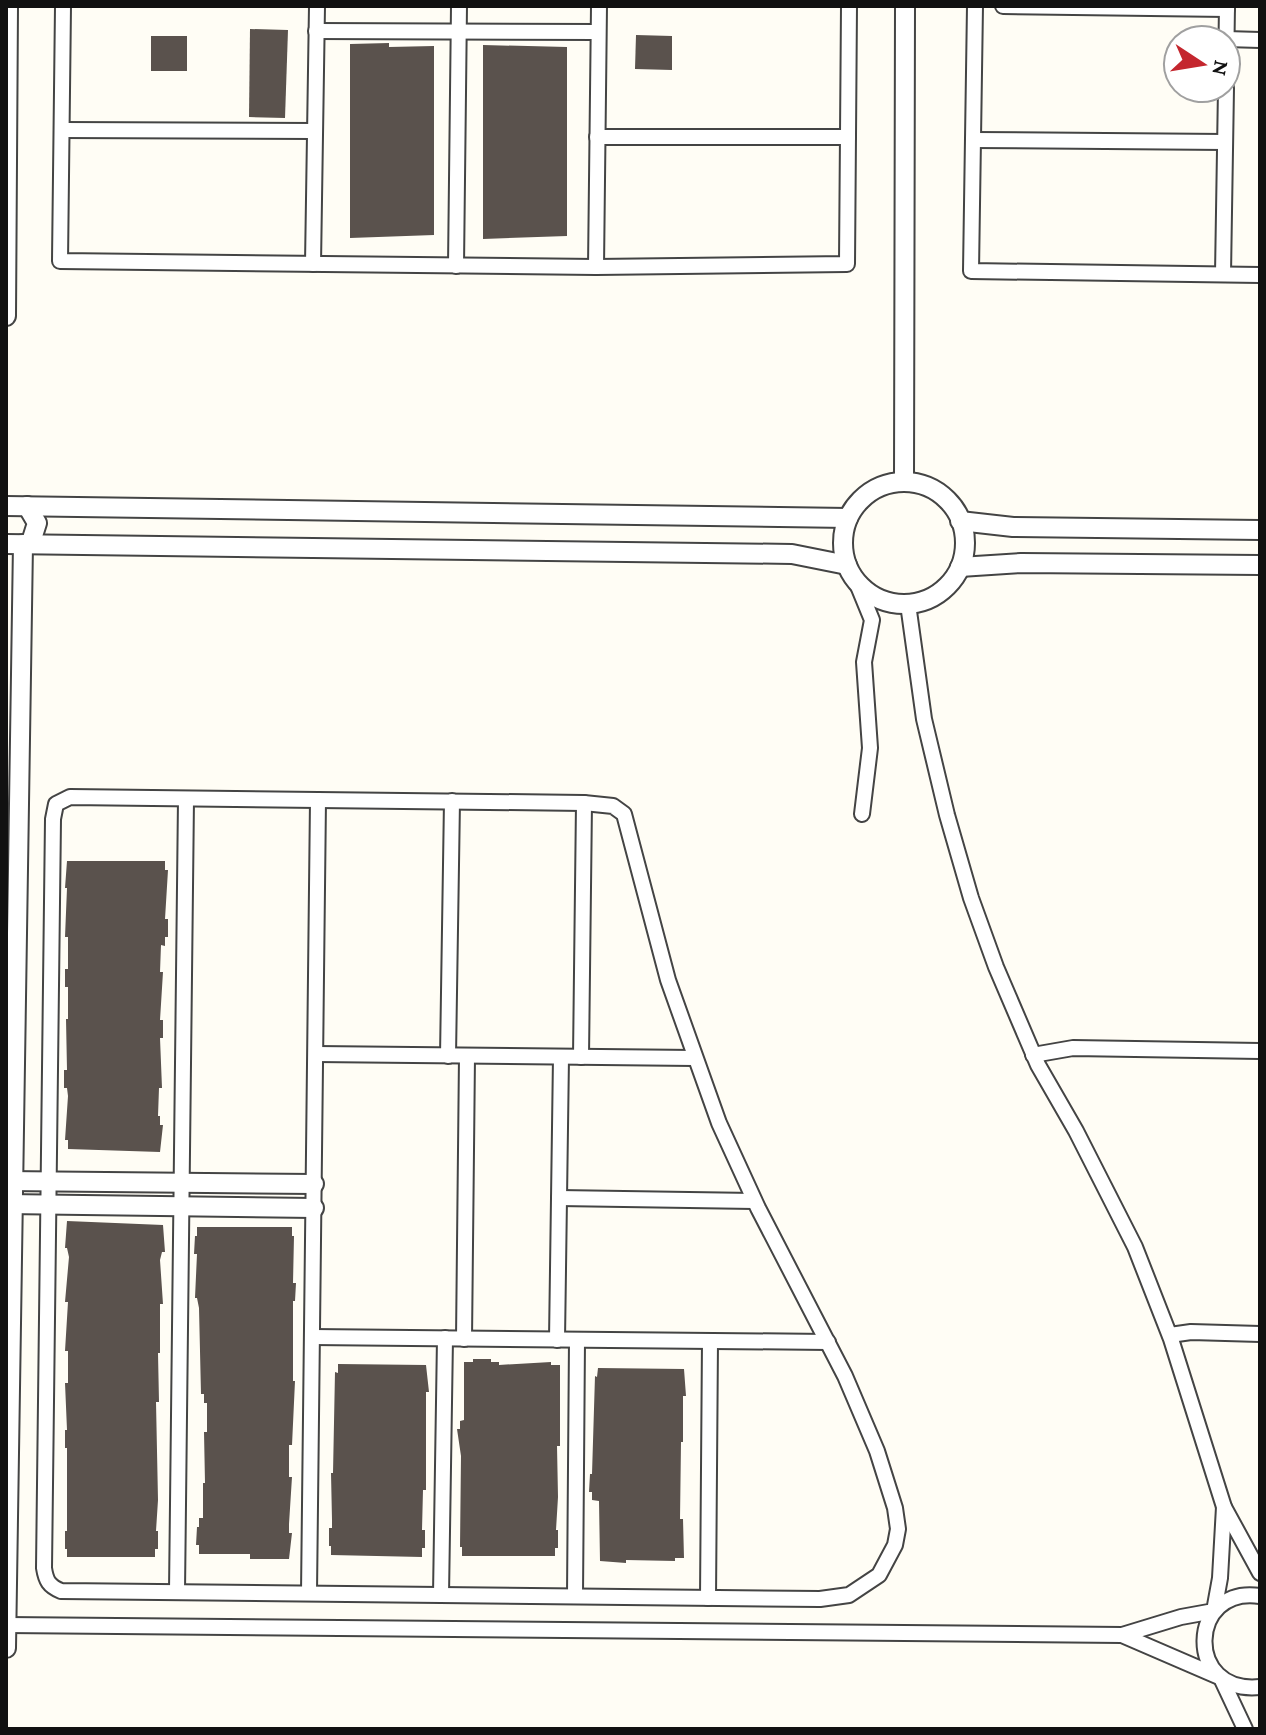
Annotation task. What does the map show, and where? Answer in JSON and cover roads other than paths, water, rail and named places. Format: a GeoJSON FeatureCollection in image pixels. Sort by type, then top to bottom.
{"type":"FeatureCollection","features":[{"type":"Feature","properties":{"kind":"street"},"geometry":{"type":"LineString","coordinates":[[6,316],[8,6]]}},
{"type":"Feature","properties":{"kind":"street"},"geometry":{"type":"LineString","coordinates":[[63,6],[60,261],[596,267],[847,264],[849,6]]}},
{"type":"Feature","properties":{"kind":"street"},"geometry":{"type":"LineString","coordinates":[[313,264],[317,6]]}},
{"type":"Feature","properties":{"kind":"street"},"geometry":{"type":"LineString","coordinates":[[456,266],[459,6]]}},
{"type":"Feature","properties":{"kind":"street"},"geometry":{"type":"LineString","coordinates":[[596,267],[599,6]]}},
{"type":"Feature","properties":{"kind":"street"},"geometry":{"type":"LineString","coordinates":[[904,481],[905,6]]}},
{"type":"Feature","properties":{"kind":"street"},"geometry":{"type":"LineString","coordinates":[[975,6],[971,271],[1260,275]]}},
{"type":"Feature","properties":{"kind":"street"},"geometry":{"type":"LineString","coordinates":[[1003,6],[1227,7]]}},
{"type":"Feature","properties":{"kind":"street"},"geometry":{"type":"LineString","coordinates":[[316,31],[598,32]]}},
{"type":"Feature","properties":{"kind":"street"},"geometry":{"type":"LineString","coordinates":[[1223,274],[1226,104]]}},
{"type":"Feature","properties":{"kind":"street"},"geometry":{"type":"LineString","coordinates":[[62,130],[315,131]]}},
{"type":"Feature","properties":{"kind":"street"},"geometry":{"type":"LineString","coordinates":[[597,137],[848,137]]}},
{"type":"Feature","properties":{"kind":"street"},"geometry":{"type":"LineString","coordinates":[[973,140],[1225,142]]}},
{"type":"Feature","properties":{"kind":"street"},"geometry":{"type":"LineString","coordinates":[[20,543],[792,554],[851,573],[869,593],[885,601],[908,604],[926,600],[940,592],[960,567],[964,548],[956,511],[943,496],[928,486],[904,481],[873,490],[858,502],[848,518],[844,533],[843,549],[851,573],[872,620],[864,662],[870,748],[862,814]]}},
{"type":"Feature","properties":{"kind":"street"},"geometry":{"type":"LineString","coordinates":[[6,506],[848,518]]}},
{"type":"Feature","properties":{"kind":"street"},"geometry":{"type":"LineString","coordinates":[[6,1648],[9,1181],[20,543],[37,523],[27,506]]}},
{"type":"Feature","properties":{"kind":"street"},"geometry":{"type":"LineString","coordinates":[[960,521],[1013,527],[1251,530],[1251,565],[1021,563],[960,567]]}},
{"type":"Feature","properties":{"kind":"street"},"geometry":{"type":"LineString","coordinates":[[1192,529],[1193,565]]}},
{"type":"Feature","properties":{"kind":"street"},"geometry":{"type":"LineString","coordinates":[[908,604],[924,719],[971,898],[1033,1055],[1106,1187],[1135,1247],[1170,1335],[1224,1507],[1260,1573]]}},
{"type":"Feature","properties":{"kind":"street"},"geometry":{"type":"LineString","coordinates":[[70,797],[318,800],[584,803],[613,806],[624,814],[651,923],[694,1058],[719,1123],[754,1201],[828,1342],[877,1451],[893,1500],[898,1529],[892,1554],[879,1575],[849,1595],[820,1599],[61,1591],[51,1587],[45,1579],[53,819],[56,804],[70,797]]}},
{"type":"Feature","properties":{"kind":"street"},"geometry":{"type":"LineString","coordinates":[[177,1592],[186,799]]}},
{"type":"Feature","properties":{"kind":"street"},"geometry":{"type":"LineString","coordinates":[[309,1593],[318,800]]}},
{"type":"Feature","properties":{"kind":"street"},"geometry":{"type":"LineString","coordinates":[[448,1056],[452,801]]}},
{"type":"Feature","properties":{"kind":"street"},"geometry":{"type":"LineString","coordinates":[[581,1057],[584,803]]}},
{"type":"Feature","properties":{"kind":"street"},"geometry":{"type":"LineString","coordinates":[[1033,1055],[1073,1048],[1260,1051]]}},
{"type":"Feature","properties":{"kind":"street"},"geometry":{"type":"LineString","coordinates":[[316,1054],[694,1058]]}},
{"type":"Feature","properties":{"kind":"street"},"geometry":{"type":"LineString","coordinates":[[464,1339],[467,1056]]}},
{"type":"Feature","properties":{"kind":"street"},"geometry":{"type":"LineString","coordinates":[[557,1340],[561,1057]]}},
{"type":"Feature","properties":{"kind":"street"},"geometry":{"type":"LineString","coordinates":[[9,1181],[314,1184]]}},
{"type":"Feature","properties":{"kind":"street"},"geometry":{"type":"LineString","coordinates":[[559,1198],[754,1201]]}},
{"type":"Feature","properties":{"kind":"street"},"geometry":{"type":"LineString","coordinates":[[9,1204],[314,1208]]}},
{"type":"Feature","properties":{"kind":"street"},"geometry":{"type":"LineString","coordinates":[[1170,1335],[1191,1332],[1260,1334]]}},
{"type":"Feature","properties":{"kind":"street"},"geometry":{"type":"LineString","coordinates":[[312,1337],[828,1342]]}},
{"type":"Feature","properties":{"kind":"street"},"geometry":{"type":"LineString","coordinates":[[441,1595],[445,1338]]}},
{"type":"Feature","properties":{"kind":"street"},"geometry":{"type":"LineString","coordinates":[[575,1596],[577,1340]]}},
{"type":"Feature","properties":{"kind":"street"},"geometry":{"type":"LineString","coordinates":[[708,1598],[710,1341]]}},
{"type":"Feature","properties":{"kind":"street"},"geometry":{"type":"LineString","coordinates":[[1224,1507],[1220,1578],[1214,1611],[1204,1633],[1204,1646],[1206,1658],[1221,1678],[1245,1729]]}},
{"type":"Feature","properties":{"kind":"street"},"geometry":{"type":"LineString","coordinates":[[6,1625],[1122,1635],[1181,1617],[1214,1611],[1234,1597],[1245,1594],[1260,1596]]}},
{"type":"Feature","properties":{"kind":"street"},"geometry":{"type":"LineString","coordinates":[[1122,1635],[1240,1687],[1260,1687]]}}]}
